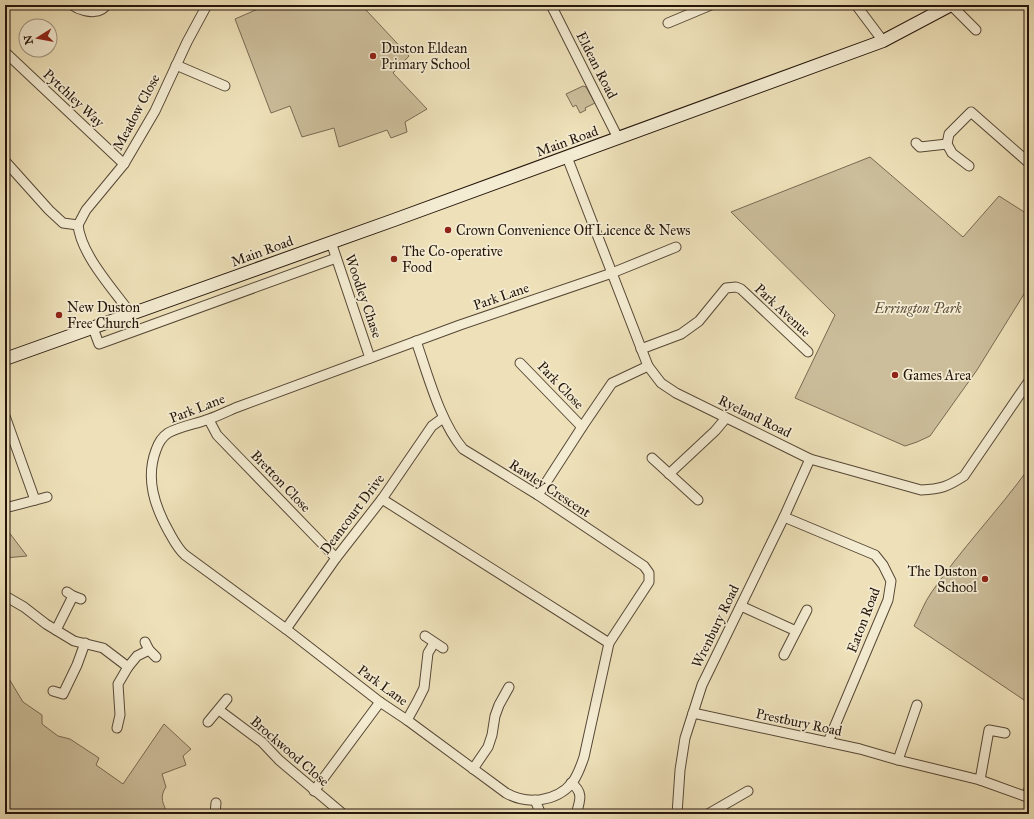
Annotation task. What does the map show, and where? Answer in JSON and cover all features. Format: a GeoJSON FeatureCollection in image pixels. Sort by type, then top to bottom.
{"type":"FeatureCollection","features":[{"type":"Feature","properties":{"kind":"street"},"geometry":{"type":"LineString","coordinates":[[72,5],[84,11],[98,11],[107,5]]}},
{"type":"Feature","properties":{"kind":"street","name":"Meadow Close"},"geometry":{"type":"LineString","coordinates":[[78,225],[86,210],[124,164],[155,111],[176,65],[207,5]]}},
{"type":"Feature","properties":{"kind":"street","name":"Eldean Road"},"geometry":{"type":"LineString","coordinates":[[551,5],[618,138]]}},
{"type":"Feature","properties":{"kind":"street"},"geometry":{"type":"LineString","coordinates":[[668,23],[711,5]]}},
{"type":"Feature","properties":{"kind":"street"},"geometry":{"type":"LineString","coordinates":[[856,5],[883,41]]}},
{"type":"Feature","properties":{"kind":"street"},"geometry":{"type":"LineString","coordinates":[[951,5],[976,30]]}},
{"type":"Feature","properties":{"kind":"street","name":"Main Road"},"geometry":{"type":"LineString","coordinates":[[5,359],[189,294],[883,41],[951,5]]}},
{"type":"Feature","properties":{"kind":"street","name":"Pytchley Way"},"geometry":{"type":"LineString","coordinates":[[5,52],[124,164]]}},
{"type":"Feature","properties":{"kind":"street"},"geometry":{"type":"LineString","coordinates":[[176,65],[225,86]]}},
{"type":"Feature","properties":{"kind":"street"},"geometry":{"type":"LineString","coordinates":[[969,166],[952,153],[947,144],[949,134],[971,112],[1027,159]]}},
{"type":"Feature","properties":{"kind":"street"},"geometry":{"type":"LineString","coordinates":[[916,143],[920,147],[947,144]]}},
{"type":"Feature","properties":{"kind":"street","name":"Ryeland Road"},"geometry":{"type":"LineString","coordinates":[[567,157],[648,366],[661,383],[676,393],[810,459],[921,490],[938,489],[951,485],[964,476],[1029,381]]}},
{"type":"Feature","properties":{"kind":"street"},"geometry":{"type":"LineString","coordinates":[[5,161],[63,222],[78,225],[79,236],[89,256],[131,314]]}},
{"type":"Feature","properties":{"kind":"street","name":"Woodley Chase"},"geometry":{"type":"LineString","coordinates":[[331,242],[370,358]]}},
{"type":"Feature","properties":{"kind":"street","name":"Park Lane"},"geometry":{"type":"LineString","coordinates":[[598,698],[584,757],[579,772],[572,783],[560,793],[550,798],[535,800],[514,798],[380,702],[286,629],[179,550],[157,507],[151,479],[152,462],[157,447],[163,438],[168,433],[181,427],[209,420],[235,408],[416,341],[612,273],[676,247]]}},
{"type":"Feature","properties":{"kind":"street"},"geometry":{"type":"LineString","coordinates":[[93,328],[99,344],[336,258]]}},
{"type":"Feature","properties":{"kind":"street","name":"Park Avenue"},"geometry":{"type":"LineString","coordinates":[[641,349],[681,334],[698,321],[726,288],[731,287],[741,290],[808,352]]}},
{"type":"Feature","properties":{"kind":"street"},"geometry":{"type":"LineString","coordinates":[[189,294],[194,309]]}},
{"type":"Feature","properties":{"kind":"street","name":"Rawley Crescent"},"geometry":{"type":"LineString","coordinates":[[416,341],[443,418],[454,439],[463,449],[538,495],[644,566],[649,573],[649,582],[609,643],[598,698]]}},
{"type":"Feature","properties":{"kind":"street","name":"Park Close"},"geometry":{"type":"LineString","coordinates":[[520,363],[582,427]]}},
{"type":"Feature","properties":{"kind":"street"},"geometry":{"type":"LineString","coordinates":[[538,495],[612,383],[648,366]]}},
{"type":"Feature","properties":{"kind":"street"},"geometry":{"type":"LineString","coordinates":[[5,416],[35,500]]}},
{"type":"Feature","properties":{"kind":"street","name":"Deancourt Drive"},"geometry":{"type":"LineString","coordinates":[[286,629],[336,558],[382,499],[432,426],[443,418]]}},
{"type":"Feature","properties":{"kind":"street"},"geometry":{"type":"LineString","coordinates":[[669,474],[715,432],[726,418]]}},
{"type":"Feature","properties":{"kind":"street","name":"Bretton Close"},"geometry":{"type":"LineString","coordinates":[[209,420],[217,434],[336,558]]}},
{"type":"Feature","properties":{"kind":"street"},"geometry":{"type":"LineString","coordinates":[[652,458],[698,500]]}},
{"type":"Feature","properties":{"kind":"street","name":"Wrenbury Road"},"geometry":{"type":"LineString","coordinates":[[677,814],[680,770],[686,738],[702,686],[784,517],[810,459]]}},
{"type":"Feature","properties":{"kind":"street"},"geometry":{"type":"LineString","coordinates":[[5,508],[47,497]]}},
{"type":"Feature","properties":{"kind":"street"},"geometry":{"type":"LineString","coordinates":[[382,499],[609,643]]}},
{"type":"Feature","properties":{"kind":"street","name":"Eaton Road"},"geometry":{"type":"LineString","coordinates":[[784,517],[875,556],[883,565],[891,581],[888,600],[828,742]]}},
{"type":"Feature","properties":{"kind":"street"},"geometry":{"type":"LineString","coordinates":[[5,596],[74,641],[103,648],[128,667]]}},
{"type":"Feature","properties":{"kind":"street"},"geometry":{"type":"LineString","coordinates":[[56,630],[74,596]]}},
{"type":"Feature","properties":{"kind":"street"},"geometry":{"type":"LineString","coordinates":[[741,606],[796,632]]}},
{"type":"Feature","properties":{"kind":"street"},"geometry":{"type":"LineString","coordinates":[[784,656],[807,610]]}},
{"type":"Feature","properties":{"kind":"street"},"geometry":{"type":"LineString","coordinates":[[425,636],[443,648]]}},
{"type":"Feature","properties":{"kind":"street"},"geometry":{"type":"LineString","coordinates":[[53,691],[65,697],[85,643]]}},
{"type":"Feature","properties":{"kind":"street"},"geometry":{"type":"LineString","coordinates":[[407,720],[424,688],[428,653],[434,643]]}},
{"type":"Feature","properties":{"kind":"street"},"geometry":{"type":"LineString","coordinates":[[117,728],[120,715],[118,684],[128,667],[138,656],[150,649]]}},
{"type":"Feature","properties":{"kind":"street"},"geometry":{"type":"LineString","coordinates":[[474,769],[488,746],[492,735],[495,716],[509,687]]}},
{"type":"Feature","properties":{"kind":"street"},"geometry":{"type":"LineString","coordinates":[[208,722],[227,699]]}},
{"type":"Feature","properties":{"kind":"street"},"geometry":{"type":"LineString","coordinates":[[314,791],[380,702]]}},
{"type":"Feature","properties":{"kind":"street"},"geometry":{"type":"LineString","coordinates":[[898,760],[917,706]]}},
{"type":"Feature","properties":{"kind":"street","name":"Brockwood Close"},"geometry":{"type":"LineString","coordinates":[[219,710],[262,742],[279,760],[343,814]]}},
{"type":"Feature","properties":{"kind":"street","name":"Prestbury Road"},"geometry":{"type":"LineString","coordinates":[[693,714],[860,748],[898,760],[980,780],[1027,796]]}},
{"type":"Feature","properties":{"kind":"street"},"geometry":{"type":"LineString","coordinates":[[120,715],[130,715]]}},
{"type":"Feature","properties":{"kind":"street"},"geometry":{"type":"LineString","coordinates":[[980,780],[986,730],[1005,733]]}},
{"type":"Feature","properties":{"kind":"street"},"geometry":{"type":"LineString","coordinates":[[572,783],[579,790],[580,794],[576,814]]}},
{"type":"Feature","properties":{"kind":"street"},"geometry":{"type":"LineString","coordinates":[[708,814],[748,791]]}},
{"type":"Feature","properties":{"kind":"street"},"geometry":{"type":"LineString","coordinates":[[535,800],[542,814]]}},
{"type":"Feature","properties":{"kind":"street"},"geometry":{"type":"LineString","coordinates":[[215,814],[216,803]]}},
{"type":"Feature","properties":{"kind":"green space","name":"Duston Eldean Primary School"},"geometry":{"type":"Polygon","coordinates":[[[267,5],[366,5],[366,10],[409,56],[393,73],[427,109],[405,122],[407,132],[391,138],[387,130],[339,147],[334,128],[302,137],[290,106],[271,113],[235,19],[267,5]]]}},
{"type":"Feature","properties":{"kind":"green space"},"geometry":{"type":"Polygon","coordinates":[[[583,86],[586,87],[595,103],[585,108],[586,110],[580,113],[576,105],[573,107],[566,94],[583,86]]]}},
{"type":"Feature","properties":{"kind":"green space","name":"Errington Park"},"geometry":{"type":"Polygon","coordinates":[[[870,157],[963,237],[999,196],[1029,215],[1029,286],[977,370],[930,436],[905,446],[795,398],[835,315],[731,212],[870,157]]]}},
{"type":"Feature","properties":{"kind":"green space","name":"The Duston School"},"geometry":{"type":"Polygon","coordinates":[[[1029,468],[1029,707],[1024,700],[914,626],[924,605],[943,577],[1029,468]]]}},
{"type":"Feature","properties":{"kind":"green space"},"geometry":{"type":"Polygon","coordinates":[[[5,527],[27,556],[5,558],[5,527]]]}},
{"type":"Feature","properties":{"kind":"green space"},"geometry":{"type":"Polygon","coordinates":[[[5,672],[23,702],[42,715],[42,724],[58,736],[70,739],[99,758],[96,765],[123,784],[164,724],[191,749],[183,756],[186,765],[162,774],[166,787],[162,800],[168,814],[8,814],[5,812],[5,672]]]}},
{"type":"Feature","properties":{"kind":"place","name":"Duston Eldean Primary School"},"geometry":{"type":"Point","coordinates":[373,56]}},
{"type":"Feature","properties":{"kind":"place","name":"Crown Convenience Off Licence & News"},"geometry":{"type":"Point","coordinates":[448,230]}},
{"type":"Feature","properties":{"kind":"place","name":"The Co-operative Food"},"geometry":{"type":"Point","coordinates":[394,259]}},
{"type":"Feature","properties":{"kind":"place","name":"New Duston Free Church"},"geometry":{"type":"Point","coordinates":[59,315]}},
{"type":"Feature","properties":{"kind":"place","name":"Games Area"},"geometry":{"type":"Point","coordinates":[895,375]}},
{"type":"Feature","properties":{"kind":"place","name":"The Duston School"},"geometry":{"type":"Point","coordinates":[985,579]}}]}
